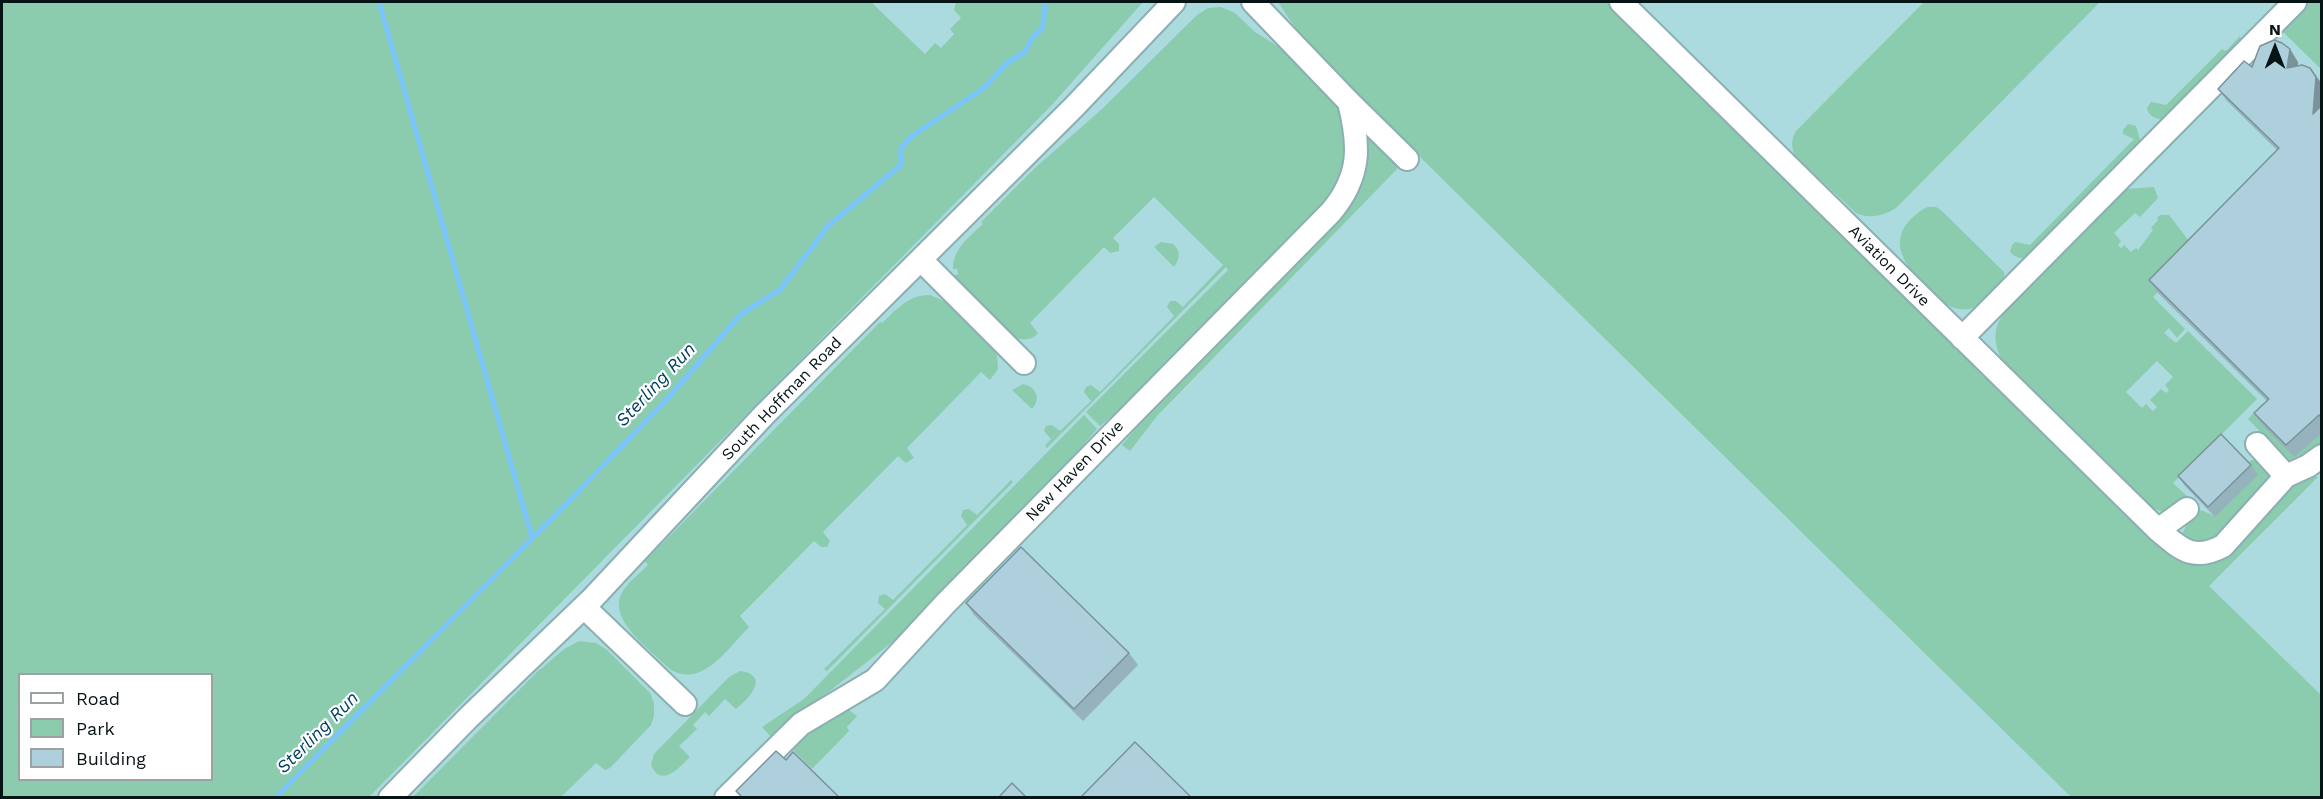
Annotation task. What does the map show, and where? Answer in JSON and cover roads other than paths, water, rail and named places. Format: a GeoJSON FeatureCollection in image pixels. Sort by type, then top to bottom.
{"type":"FeatureCollection","features":[{"type":"Feature","properties":{"kind":"street","name":"South Hoffman Road"},"geometry":{"type":"LineString","coordinates":[[390,798],[469,717],[584,607],[764,415],[1074,107],[1174,2]]}},
{"type":"Feature","properties":{"kind":"street"},"geometry":{"type":"LineString","coordinates":[[1253,2],[1407,159]]}},
{"type":"Feature","properties":{"kind":"street","name":"Aviation Drive"},"geometry":{"type":"LineString","coordinates":[[1621,2],[2158,530],[2183,551],[2210,553],[2223,546],[2286,476],[2308,466],[2322,456]]}},
{"type":"Feature","properties":{"kind":"street"},"geometry":{"type":"LineString","coordinates":[[1962,338],[2295,2]]}},
{"type":"Feature","properties":{"kind":"street","name":"New Haven Drive"},"geometry":{"type":"LineString","coordinates":[[726,798],[801,724],[875,680],[953,596],[1325,219],[1341,200],[1354,173],[1356,136],[1349,102]]}},
{"type":"Feature","properties":{"kind":"street"},"geometry":{"type":"LineString","coordinates":[[921,260],[1024,363]]}},
{"type":"Feature","properties":{"kind":"street"},"geometry":{"type":"LineString","coordinates":[[2257,444],[2286,476]]}},
{"type":"Feature","properties":{"kind":"street"},"geometry":{"type":"LineString","coordinates":[[2158,530],[2187,509]]}},
{"type":"Feature","properties":{"kind":"street"},"geometry":{"type":"LineString","coordinates":[[584,607],[685,704]]}},
{"type":"Feature","properties":{"kind":"waterway"},"geometry":{"type":"LineString","coordinates":[[379,2],[532,537]]}},
{"type":"Feature","properties":{"kind":"waterway","name":"Sterling Run"},"geometry":{"type":"LineString","coordinates":[[275,798],[571,499],[670,396],[741,314],[780,290],[828,226],[901,165],[901,148],[912,136],[984,88],[1007,63],[1025,52],[1032,38],[1043,27],[1047,2]]}}]}
